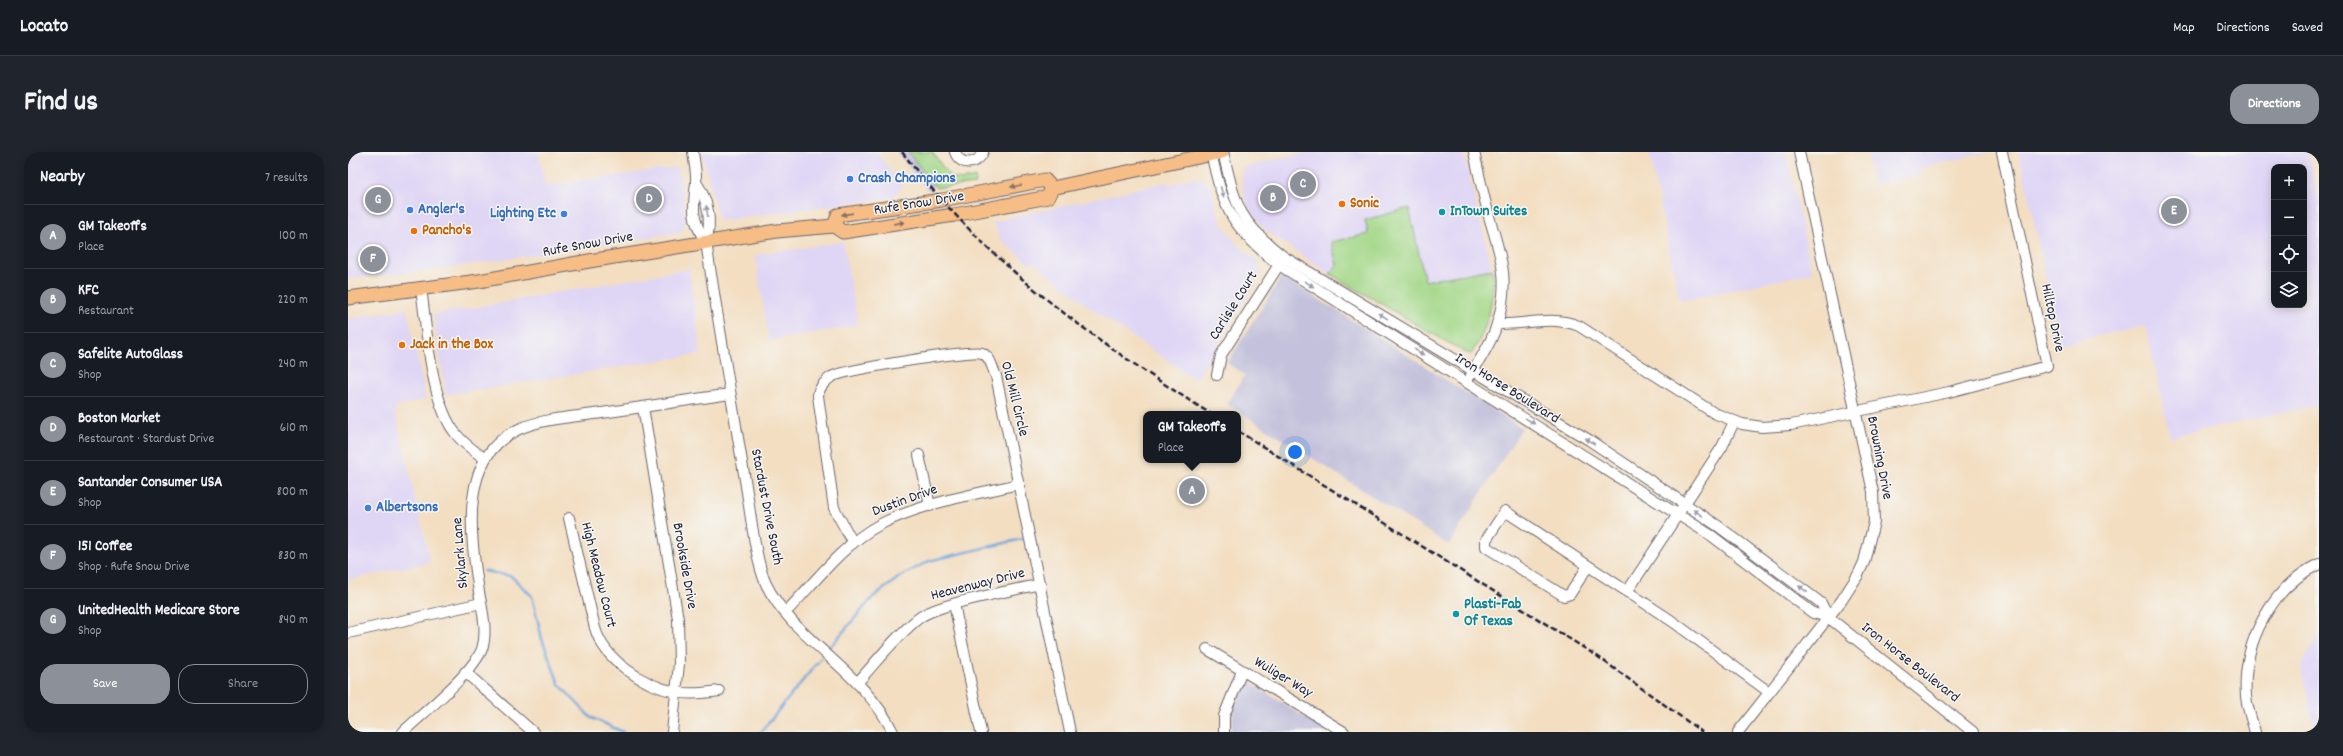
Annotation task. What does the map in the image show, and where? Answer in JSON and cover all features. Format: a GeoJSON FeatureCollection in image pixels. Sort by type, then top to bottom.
{"type":"FeatureCollection","features":[{"type":"Feature","properties":{"kind":"main road","name":"Rufe Snow Drive"},"geometry":{"type":"LineString","coordinates":[[1052,188],[1217,153]]}},
{"type":"Feature","properties":{"kind":"main road","name":"Rufe Snow Drive"},"geometry":{"type":"LineString","coordinates":[[834,226],[838,215],[942,200],[1044,180],[1052,188]]}},
{"type":"Feature","properties":{"kind":"main road","name":"Rufe Snow Drive"},"geometry":{"type":"LineString","coordinates":[[348,298],[479,282],[777,231],[834,226],[843,232],[968,213],[1048,197],[1052,188]]}},
{"type":"Feature","properties":{"kind":"street"},"geometry":{"type":"LineString","coordinates":[[693,152],[696,182],[693,198],[696,228],[706,242]]}},
{"type":"Feature","properties":{"kind":"street"},"geometry":{"type":"LineString","coordinates":[[955,152],[961,161],[969,163],[977,160],[982,152]]}},
{"type":"Feature","properties":{"kind":"street"},"geometry":{"type":"LineString","coordinates":[[1467,382],[1491,342],[1504,294],[1503,262],[1488,213],[1474,152]]}},
{"type":"Feature","properties":{"kind":"street","name":"Browning Drive"},"geometry":{"type":"LineString","coordinates":[[1738,732],[1828,617],[1858,575],[1864,562],[1874,522],[1873,492],[1854,412],[1799,152]]}},
{"type":"Feature","properties":{"kind":"street","name":"Hilltop Drive"},"geometry":{"type":"LineString","coordinates":[[1854,412],[1951,392],[2047,366],[2002,152]]}},
{"type":"Feature","properties":{"kind":"street","name":"Iron Horse Boulevard"},"geometry":{"type":"LineString","coordinates":[[1217,153],[1226,206],[1240,231],[1281,261],[1467,382],[1712,536],[1813,613],[1828,617],[1973,732]]}},
{"type":"Feature","properties":{"kind":"street","name":"Stardust Drive South"},"geometry":{"type":"LineString","coordinates":[[706,242],[730,394],[762,571],[766,584],[786,612],[879,707],[893,732]]}},
{"type":"Feature","properties":{"kind":"street","name":"Iron Horse Boulevard"},"geometry":{"type":"LineString","coordinates":[[1281,261],[1474,370],[1589,440],[1684,504],[1821,603],[1828,617]]}},
{"type":"Feature","properties":{"kind":"street","name":"Carlisle Court"},"geometry":{"type":"LineString","coordinates":[[1217,375],[1221,355],[1281,261]]}},
{"type":"Feature","properties":{"kind":"street"},"geometry":{"type":"LineString","coordinates":[[421,288],[430,353],[441,407],[456,434],[484,458]]}},
{"type":"Feature","properties":{"kind":"street"},"geometry":{"type":"LineString","coordinates":[[1497,324],[1516,325],[1551,320],[1565,321],[1579,326],[1714,414],[1734,422],[1762,427],[1782,426],[1854,412]]}},
{"type":"Feature","properties":{"kind":"street","name":"Old Mill Circle"},"geometry":{"type":"LineString","coordinates":[[853,543],[834,508],[818,396],[823,384],[832,377],[940,356],[981,352],[988,357],[996,376],[1070,732]]}},
{"type":"Feature","properties":{"kind":"street","name":"Skylark Lane"},"geometry":{"type":"LineString","coordinates":[[403,732],[465,672],[482,647],[484,635],[481,603],[474,561],[471,518],[476,480],[484,458],[505,436],[533,424],[730,394]]}},
{"type":"Feature","properties":{"kind":"street","name":"Brookside Drive"},"geometry":{"type":"LineString","coordinates":[[643,407],[678,619],[679,664],[672,732]]}},
{"type":"Feature","properties":{"kind":"street"},"geometry":{"type":"LineString","coordinates":[[1627,592],[1676,513],[1684,504],[1722,447],[1734,422]]}},
{"type":"Feature","properties":{"kind":"street"},"geometry":{"type":"LineString","coordinates":[[919,455],[930,506]]}},
{"type":"Feature","properties":{"kind":"street","name":"Dustin Drive"},"geometry":{"type":"LineString","coordinates":[[786,612],[853,543],[878,526],[930,506],[1018,484]]}},
{"type":"Feature","properties":{"kind":"street"},"geometry":{"type":"LineString","coordinates":[[1588,566],[1570,594],[1564,596],[1486,547],[1486,540],[1505,511],[1588,566],[1627,592],[1769,692]]}},
{"type":"Feature","properties":{"kind":"street","name":"High Meadow Court"},"geometry":{"type":"LineString","coordinates":[[569,518],[598,638],[606,651],[623,666],[655,684],[676,692],[703,693],[719,691]]}},
{"type":"Feature","properties":{"kind":"street"},"geometry":{"type":"LineString","coordinates":[[2255,732],[2246,691],[2248,659],[2253,640],[2265,616],[2279,596],[2294,580],[2319,564]]}},
{"type":"Feature","properties":{"kind":"street","name":"Heavenway Drive"},"geometry":{"type":"LineString","coordinates":[[857,683],[919,618],[954,604],[1040,584]]}},
{"type":"Feature","properties":{"kind":"street"},"geometry":{"type":"LineString","coordinates":[[348,633],[481,603]]}},
{"type":"Feature","properties":{"kind":"street"},"geometry":{"type":"LineString","coordinates":[[954,604],[980,732]]}},
{"type":"Feature","properties":{"kind":"street","name":"Wuliger Way"},"geometry":{"type":"LineString","coordinates":[[1207,649],[1344,732]]}},
{"type":"Feature","properties":{"kind":"street"},"geometry":{"type":"LineString","coordinates":[[1224,732],[1224,716],[1242,671]]}},
{"type":"Feature","properties":{"kind":"street"},"geometry":{"type":"LineString","coordinates":[[465,672],[533,732]]}},
{"type":"Feature","properties":{"kind":"shaded area"},"geometry":{"type":"Polygon","coordinates":[[[348,152],[539,152],[545,186],[678,167],[686,220],[682,232],[447,268],[348,279],[348,152]]]}},
{"type":"Feature","properties":{"kind":"shaded area"},"geometry":{"type":"Polygon","coordinates":[[[702,152],[876,152],[902,185],[901,189],[892,197],[719,221],[702,152]]]}},
{"type":"Feature","properties":{"kind":"shaded area"},"geometry":{"type":"Polygon","coordinates":[[[897,152],[908,152],[934,185],[928,191],[897,152]]]}},
{"type":"Feature","properties":{"kind":"shaded area"},"geometry":{"type":"Polygon","coordinates":[[[1308,152],[1463,152],[1492,269],[1425,281],[1409,208],[1368,234],[1331,242],[1337,265],[1330,274],[1269,233],[1259,224],[1245,200],[1241,179],[1245,167],[1308,152]]]}},
{"type":"Feature","properties":{"kind":"shaded area"},"geometry":{"type":"Polygon","coordinates":[[[1649,152],[1786,152],[1812,273],[1680,301],[1649,152]]]}},
{"type":"Feature","properties":{"kind":"shaded area"},"geometry":{"type":"Polygon","coordinates":[[[1867,152],[1990,152],[1919,168],[1921,175],[1874,184],[1867,152]]]}},
{"type":"Feature","properties":{"kind":"shaded area"},"geometry":{"type":"Polygon","coordinates":[[[2019,152],[2308,152],[2319,205],[2319,405],[2170,437],[2146,326],[2060,344],[2019,152]]]}},
{"type":"Feature","properties":{"kind":"shaded area"},"geometry":{"type":"Polygon","coordinates":[[[1195,178],[1202,179],[1210,186],[1221,223],[1238,245],[1260,263],[1257,269],[1262,272],[1196,380],[1094,311],[1035,263],[1029,264],[1001,240],[993,222],[1167,182],[1168,185],[1195,178]]]}},
{"type":"Feature","properties":{"kind":"shaded area"},"geometry":{"type":"Polygon","coordinates":[[[843,242],[858,325],[769,341],[755,255],[843,242]]]}},
{"type":"Feature","properties":{"kind":"shaded area"},"geometry":{"type":"Polygon","coordinates":[[[689,269],[701,354],[446,395],[433,315],[689,269]]]}},
{"type":"Feature","properties":{"kind":"shaded area"},"geometry":{"type":"Polygon","coordinates":[[[1282,276],[1522,428],[1449,545],[1241,413],[1241,411],[1238,411],[1227,404],[1245,375],[1227,363],[1282,276]]]}},
{"type":"Feature","properties":{"kind":"shaded area"},"geometry":{"type":"Polygon","coordinates":[[[407,309],[426,399],[394,407],[430,562],[348,580],[348,319],[407,309]]]}},
{"type":"Feature","properties":{"kind":"shaded area"},"geometry":{"type":"Polygon","coordinates":[[[2319,633],[2319,732],[2315,732],[2301,666],[2319,633]]]}},
{"type":"Feature","properties":{"kind":"shaded area"},"geometry":{"type":"Polygon","coordinates":[[[1247,680],[1328,732],[1231,732],[1234,708],[1247,680]]]}},
{"type":"Feature","properties":{"kind":"green space"},"geometry":{"type":"Polygon","coordinates":[[[908,152],[932,152],[950,177],[962,180],[975,177],[976,184],[936,188],[908,152]]]}},
{"type":"Feature","properties":{"kind":"green space"},"geometry":{"type":"Polygon","coordinates":[[[1409,208],[1425,281],[1492,269],[1493,290],[1489,313],[1482,335],[1471,354],[1464,352],[1330,274],[1337,265],[1331,242],[1368,234],[1365,220],[1409,208]]]}},
{"type":"Feature","properties":{"kind":"waterway"},"geometry":{"type":"LineString","coordinates":[[830,647],[873,597],[901,576],[929,561],[1022,539]]}},
{"type":"Feature","properties":{"kind":"waterway"},"geometry":{"type":"LineString","coordinates":[[484,571],[511,576],[532,596],[542,639],[559,684],[590,717],[623,732]]}},
{"type":"Feature","properties":{"kind":"waterway"},"geometry":{"type":"LineString","coordinates":[[761,732],[821,658]]}},
{"type":"Feature","properties":{"kind":"railway"},"geometry":{"type":"LineString","coordinates":[[902,152],[936,193],[970,230],[1044,297],[1083,328],[1124,357],[1206,411]]}},
{"type":"Feature","properties":{"kind":"railway"},"geometry":{"type":"LineString","coordinates":[[1241,433],[1597,656],[1702,732]]}},
{"type":"Feature","properties":{"kind":"place","name":"Crash Champions"},"geometry":{"type":"Point","coordinates":[850,179]}},
{"type":"Feature","properties":{"kind":"place","name":"Safelite AutoGlass"},"geometry":{"type":"Point","coordinates":[1303,184]}},
{"type":"Feature","properties":{"kind":"place","name":"KFC"},"geometry":{"type":"Point","coordinates":[1273,198]}},
{"type":"Feature","properties":{"kind":"place","name":"Boston Market"},"geometry":{"type":"Point","coordinates":[649,199]}},
{"type":"Feature","properties":{"kind":"place","name":"UnitedHealth Medicare Store"},"geometry":{"type":"Point","coordinates":[378,200]}},
{"type":"Feature","properties":{"kind":"place","name":"Sonic"},"geometry":{"type":"Point","coordinates":[1342,204]}},
{"type":"Feature","properties":{"kind":"place","name":"Angler's"},"geometry":{"type":"Point","coordinates":[410,210]}},
{"type":"Feature","properties":{"kind":"place","name":"Santander Consumer USA"},"geometry":{"type":"Point","coordinates":[2174,211]}},
{"type":"Feature","properties":{"kind":"place","name":"InTown Suites"},"geometry":{"type":"Point","coordinates":[1442,212]}},
{"type":"Feature","properties":{"kind":"place","name":"Lighting Etc"},"geometry":{"type":"Point","coordinates":[564,214]}},
{"type":"Feature","properties":{"kind":"place","name":"Pancho's"},"geometry":{"type":"Point","coordinates":[414,231]}},
{"type":"Feature","properties":{"kind":"place","name":"151 Coffee"},"geometry":{"type":"Point","coordinates":[373,259]}},
{"type":"Feature","properties":{"kind":"place","name":"Jack in the Box"},"geometry":{"type":"Point","coordinates":[402,345]}},
{"type":"Feature","properties":{"kind":"place","name":"GM Takeoffs"},"geometry":{"type":"Point","coordinates":[1192,491]}},
{"type":"Feature","properties":{"kind":"place","name":"Albertsons"},"geometry":{"type":"Point","coordinates":[368,508]}},
{"type":"Feature","properties":{"kind":"place","name":"Plasti-Fab Of Texas"},"geometry":{"type":"Point","coordinates":[1456,614]}}]}
